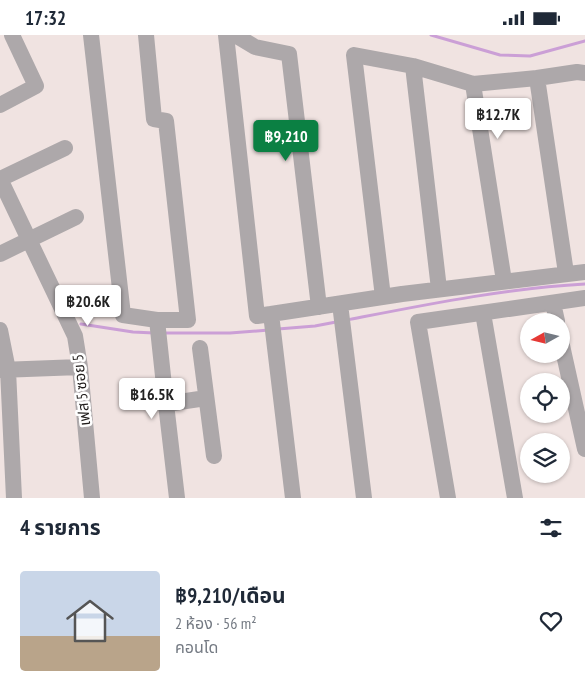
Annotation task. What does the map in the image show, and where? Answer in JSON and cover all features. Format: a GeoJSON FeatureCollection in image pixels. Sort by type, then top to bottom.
{"type":"FeatureCollection","features":[{"type":"Feature","properties":{"kind":"street"},"geometry":{"type":"LineString","coordinates":[[0,105],[36,85],[12,35]]}},
{"type":"Feature","properties":{"kind":"street"},"geometry":{"type":"LineString","coordinates":[[91,35],[123,315],[157,320],[188,320],[166,121],[154,119],[146,35]]}},
{"type":"Feature","properties":{"kind":"street"},"geometry":{"type":"LineString","coordinates":[[226,35],[257,316],[272,325]]}},
{"type":"Feature","properties":{"kind":"street"},"geometry":{"type":"LineString","coordinates":[[235,35],[255,47],[289,54],[319,307]]}},
{"type":"Feature","properties":{"kind":"street"},"geometry":{"type":"LineString","coordinates":[[383,297],[354,55],[413,67],[473,84],[577,72],[585,73]]}},
{"type":"Feature","properties":{"kind":"street"},"geometry":{"type":"LineString","coordinates":[[413,67],[439,289]]}},
{"type":"Feature","properties":{"kind":"street"},"geometry":{"type":"LineString","coordinates":[[537,78],[566,273]]}},
{"type":"Feature","properties":{"kind":"street"},"geometry":{"type":"LineString","coordinates":[[473,84],[504,281]]}},
{"type":"Feature","properties":{"kind":"street"},"geometry":{"type":"LineString","coordinates":[[0,179],[66,148]]}},
{"type":"Feature","properties":{"kind":"street","name":"เฟส 5 ซอย 5"},"geometry":{"type":"LineString","coordinates":[[0,179],[75,336],[80,367],[92,498]]}},
{"type":"Feature","properties":{"kind":"street"},"geometry":{"type":"LineString","coordinates":[[0,255],[76,217]]}},
{"type":"Feature","properties":{"kind":"street"},"geometry":{"type":"LineString","coordinates":[[272,325],[319,307],[341,314],[383,297],[585,272]]}},
{"type":"Feature","properties":{"kind":"street"},"geometry":{"type":"LineString","coordinates":[[448,498],[418,322],[585,298]]}},
{"type":"Feature","properties":{"kind":"street"},"geometry":{"type":"LineString","coordinates":[[553,303],[555,313]]}},
{"type":"Feature","properties":{"kind":"street"},"geometry":{"type":"LineString","coordinates":[[483,313],[516,498]]}},
{"type":"Feature","properties":{"kind":"street"},"geometry":{"type":"LineString","coordinates":[[341,314],[364,498]]}},
{"type":"Feature","properties":{"kind":"street"},"geometry":{"type":"LineString","coordinates":[[157,320],[177,498]]}},
{"type":"Feature","properties":{"kind":"street"},"geometry":{"type":"LineString","coordinates":[[272,325],[293,498]]}},
{"type":"Feature","properties":{"kind":"street"},"geometry":{"type":"LineString","coordinates":[[0,330],[14,498]]}},
{"type":"Feature","properties":{"kind":"street"},"geometry":{"type":"LineString","coordinates":[[200,348],[214,456]]}},
{"type":"Feature","properties":{"kind":"street"},"geometry":{"type":"LineString","coordinates":[[566,363],[585,449]]}},
{"type":"Feature","properties":{"kind":"street"},"geometry":{"type":"LineString","coordinates":[[4,370],[80,367]]}},
{"type":"Feature","properties":{"kind":"street"},"geometry":{"type":"LineString","coordinates":[[166,404],[206,398]]}},
{"type":"Feature","properties":{"kind":"waterway"},"geometry":{"type":"LineString","coordinates":[[431,35],[500,55],[530,56],[585,41]]}},
{"type":"Feature","properties":{"kind":"waterway"},"geometry":{"type":"LineString","coordinates":[[347,320],[496,293],[585,284]]}},
{"type":"Feature","properties":{"kind":"waterway"},"geometry":{"type":"LineString","coordinates":[[278,329],[336,322]]}},
{"type":"Feature","properties":{"kind":"waterway"},"geometry":{"type":"LineString","coordinates":[[81,324],[133,332],[154,333]]}},
{"type":"Feature","properties":{"kind":"waterway"},"geometry":{"type":"LineString","coordinates":[[163,333],[230,333],[269,330]]}}]}
